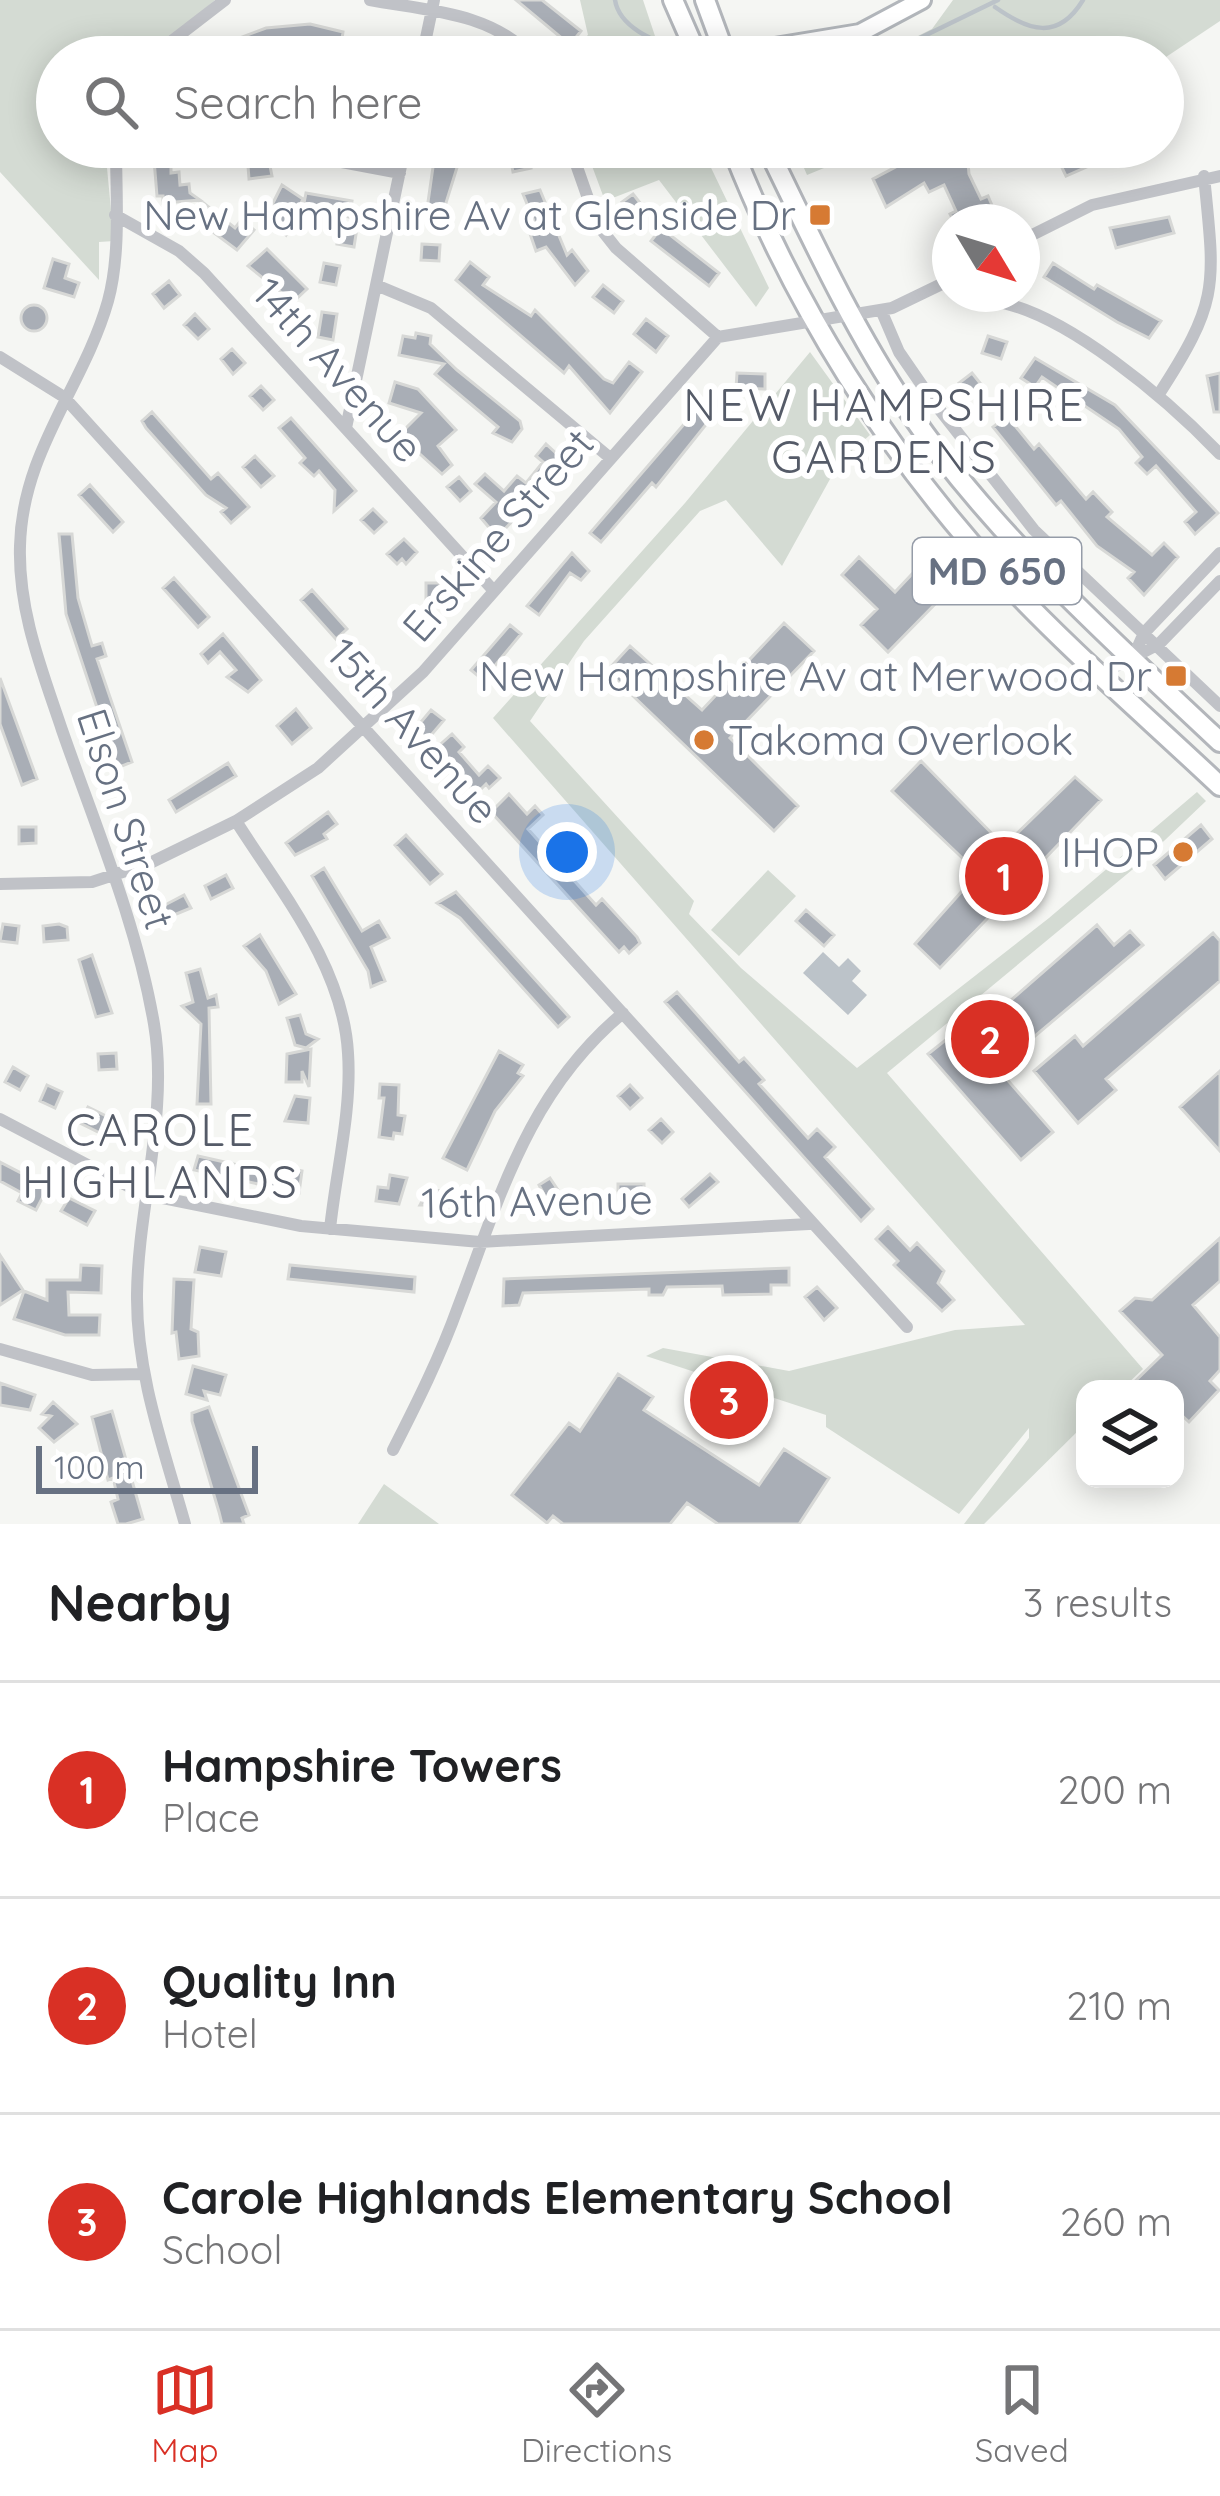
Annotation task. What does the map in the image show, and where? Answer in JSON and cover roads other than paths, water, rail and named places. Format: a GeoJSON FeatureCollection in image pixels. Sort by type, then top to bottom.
{"type":"FeatureCollection","features":[{"type":"Feature","properties":{"kind":"main road"},"geometry":{"type":"LineString","coordinates":[[673,0],[689,36]]}},
{"type":"Feature","properties":{"kind":"main road"},"geometry":{"type":"LineString","coordinates":[[706,0],[716,36]]}},
{"type":"Feature","properties":{"kind":"main road","name":"MD 650"},"geometry":{"type":"LineString","coordinates":[[740,168],[763,226],[817,320],[885,431],[957,527],[1101,674],[1220,786]]}},
{"type":"Feature","properties":{"kind":"main road","name":"MD 650"},"geometry":{"type":"LineString","coordinates":[[777,168],[850,315],[907,409],[998,523],[1220,742]]}},
{"type":"Feature","properties":{"kind":"street"},"geometry":{"type":"LineString","coordinates":[[178,36],[225,0]]}},
{"type":"Feature","properties":{"kind":"street"},"geometry":{"type":"LineString","coordinates":[[370,0],[433,6],[507,36]]}},
{"type":"Feature","properties":{"kind":"street"},"geometry":{"type":"LineString","coordinates":[[839,36],[860,33],[922,0]]}},
{"type":"Feature","properties":{"kind":"street"},"geometry":{"type":"LineString","coordinates":[[427,36],[433,6]]}},
{"type":"Feature","properties":{"kind":"street","name":"Elson Street"},"geometry":{"type":"LineString","coordinates":[[116,168],[109,300],[38,457],[23,511],[22,589],[32,640],[112,877],[155,1027],[155,1113],[137,1288],[143,1375],[185,1524]]}},
{"type":"Feature","properties":{"kind":"street"},"geometry":{"type":"LineString","coordinates":[[374,168],[400,173]]}},
{"type":"Feature","properties":{"kind":"street"},"geometry":{"type":"LineString","coordinates":[[346,428],[401,168]]}},
{"type":"Feature","properties":{"kind":"street"},"geometry":{"type":"LineString","coordinates":[[577,168],[597,224],[616,248],[718,337],[880,310],[932,289]]}},
{"type":"Feature","properties":{"kind":"street"},"geometry":{"type":"LineString","coordinates":[[1159,394],[1197,335],[1212,288],[1204,176]]}},
{"type":"Feature","properties":{"kind":"street"},"geometry":{"type":"LineString","coordinates":[[1040,231],[1092,205],[1220,176]]}},
{"type":"Feature","properties":{"kind":"street","name":"14th Avenue"},"geometry":{"type":"LineString","coordinates":[[116,214],[178,251],[204,273],[494,591]]}},
{"type":"Feature","properties":{"kind":"street"},"geometry":{"type":"LineString","coordinates":[[376,284],[431,308],[609,457]]}},
{"type":"Feature","properties":{"kind":"street"},"geometry":{"type":"LineString","coordinates":[[880,310],[898,352],[1034,530],[1220,706]]}},
{"type":"Feature","properties":{"kind":"street"},"geometry":{"type":"LineString","coordinates":[[1035,312],[1159,394],[1220,454]]}},
{"type":"Feature","properties":{"kind":"street","name":"Erskine Street"},"geometry":{"type":"LineString","coordinates":[[0,884],[41,887],[112,877],[236,821],[294,786],[366,729],[718,337]]}},
{"type":"Feature","properties":{"kind":"street","name":"15th Avenue"},"geometry":{"type":"LineString","coordinates":[[0,357],[64,397],[809,1224],[908,1327]]}},
{"type":"Feature","properties":{"kind":"street"},"geometry":{"type":"LineString","coordinates":[[1132,659],[1144,632],[1220,553]]}},
{"type":"Feature","properties":{"kind":"street"},"geometry":{"type":"LineString","coordinates":[[1101,674],[1159,644],[1220,581]]}},
{"type":"Feature","properties":{"kind":"street"},"geometry":{"type":"LineString","coordinates":[[236,821],[322,960],[341,1012],[348,1084],[330,1229]]}},
{"type":"Feature","properties":{"kind":"street"},"geometry":{"type":"LineString","coordinates":[[393,1450],[437,1363],[480,1242],[530,1124],[586,1046],[623,1013]]}},
{"type":"Feature","properties":{"kind":"street","name":"16th Avenue"},"geometry":{"type":"LineString","coordinates":[[0,1119],[143,1195],[330,1229],[480,1242],[809,1224]]}},
{"type":"Feature","properties":{"kind":"street"},"geometry":{"type":"LineString","coordinates":[[0,1348],[92,1375],[143,1375]]}},
{"type":"Feature","properties":{"kind":"waterway"},"geometry":{"type":"LineString","coordinates":[[615,0],[625,21],[647,36]]}},
{"type":"Feature","properties":{"kind":"waterway"},"geometry":{"type":"LineString","coordinates":[[924,36],[998,0]]}},
{"type":"Feature","properties":{"kind":"waterway"},"geometry":{"type":"LineString","coordinates":[[995,7],[1042,28],[1063,22],[1083,0]]}},
{"type":"Feature","properties":{"kind":"place","name":"New Hampshire Av at Glenside Dr"},"geometry":{"type":"Point","coordinates":[820,215]}},
{"type":"Feature","properties":{"kind":"place","name":"New Hampshire Av at Merwood Dr"},"geometry":{"type":"Point","coordinates":[1176,676]}},
{"type":"Feature","properties":{"kind":"place","name":"Takoma Overlook"},"geometry":{"type":"Point","coordinates":[704,740]}},
{"type":"Feature","properties":{"kind":"place","name":"IHOP"},"geometry":{"type":"Point","coordinates":[1183,852]}},
{"type":"Feature","properties":{"kind":"place","name":"Hampshire Towers"},"geometry":{"type":"Point","coordinates":[1004,876]}},
{"type":"Feature","properties":{"kind":"place","name":"Quality Inn"},"geometry":{"type":"Point","coordinates":[990,1039]}},
{"type":"Feature","properties":{"kind":"place","name":"Carole Highlands Elementary School"},"geometry":{"type":"Point","coordinates":[729,1400]}},
{"type":"Feature","properties":{"kind":"district","name":"NEW HAMPSHIRE GARDENS"},"geometry":{"type":"Point","coordinates":[885,431]}},
{"type":"Feature","properties":{"kind":"district","name":"CAROLE HIGHLANDS"},"geometry":{"type":"Point","coordinates":[161,1156]}}]}
